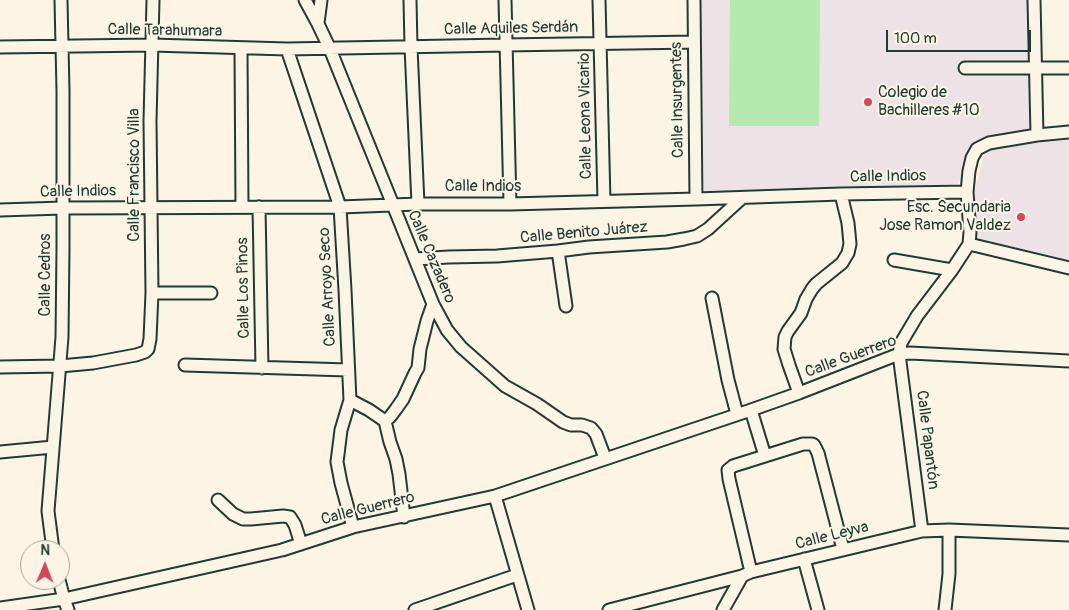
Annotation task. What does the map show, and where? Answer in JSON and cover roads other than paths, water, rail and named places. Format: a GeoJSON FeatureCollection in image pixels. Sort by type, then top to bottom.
{"type":"FeatureCollection","features":[{"type":"Feature","properties":{"kind":"street","name":"Calle Cedros"},"geometry":{"type":"LineString","coordinates":[[51,540],[48,511],[62,337],[64,248],[62,208],[61,0]]}},
{"type":"Feature","properties":{"kind":"street","name":"Calle Francisco Villa"},"geometry":{"type":"LineString","coordinates":[[60,366],[121,359],[145,352],[148,349],[152,293],[150,121],[153,0]]}},
{"type":"Feature","properties":{"kind":"street","name":"Calle Cazadero"},"geometry":{"type":"LineString","coordinates":[[305,0],[330,49],[392,206],[433,304],[447,330],[461,347],[505,386],[537,404],[558,420],[571,425],[582,425],[591,428],[596,434],[605,458]]}},
{"type":"Feature","properties":{"kind":"street"},"geometry":{"type":"LineString","coordinates":[[318,24],[321,0]]}},
{"type":"Feature","properties":{"kind":"street"},"geometry":{"type":"LineString","coordinates":[[410,0],[418,204]]}},
{"type":"Feature","properties":{"kind":"street"},"geometry":{"type":"LineString","coordinates":[[505,0],[510,204]]}},
{"type":"Feature","properties":{"kind":"street","name":"Calle Leona Vicario"},"geometry":{"type":"LineString","coordinates":[[600,0],[604,202]]}},
{"type":"Feature","properties":{"kind":"street","name":"Calle Insurgentes"},"geometry":{"type":"LineString","coordinates":[[694,0],[696,199]]}},
{"type":"Feature","properties":{"kind":"street"},"geometry":{"type":"LineString","coordinates":[[1034,0],[1037,134]]}},
{"type":"Feature","properties":{"kind":"street","name":"Calle Aquiles Serdán"},"geometry":{"type":"LineString","coordinates":[[330,49],[694,42]]}},
{"type":"Feature","properties":{"kind":"street","name":"Calle Tarahumara"},"geometry":{"type":"LineString","coordinates":[[0,47],[152,45],[241,49],[330,49]]}},
{"type":"Feature","properties":{"kind":"street"},"geometry":{"type":"LineString","coordinates":[[241,49],[242,207]]}},
{"type":"Feature","properties":{"kind":"street","name":"Calle Arroyo Seco"},"geometry":{"type":"LineString","coordinates":[[287,49],[340,207],[350,400],[341,430],[337,462],[342,490],[353,528]]}},
{"type":"Feature","properties":{"kind":"street"},"geometry":{"type":"LineString","coordinates":[[965,68],[1069,68]]}},
{"type":"Feature","properties":{"kind":"street"},"geometry":{"type":"LineString","coordinates":[[899,354],[903,339],[917,316],[969,244],[967,192],[972,158],[978,149],[989,143],[1037,134],[1069,132]]}},
{"type":"Feature","properties":{"kind":"street","name":"Calle Indios"},"geometry":{"type":"LineString","coordinates":[[0,210],[510,204],[967,192]]}},
{"type":"Feature","properties":{"kind":"street"},"geometry":{"type":"LineString","coordinates":[[799,393],[784,349],[785,337],[801,313],[812,289],[842,263],[848,253],[850,244],[848,223],[841,194]]}},
{"type":"Feature","properties":{"kind":"street","name":"Calle Benito Juárez"},"geometry":{"type":"LineString","coordinates":[[415,260],[497,256],[667,242],[697,236],[714,224],[742,198]]}},
{"type":"Feature","properties":{"kind":"street","name":"Calle Los Pinos"},"geometry":{"type":"LineString","coordinates":[[259,207],[262,368]]}},
{"type":"Feature","properties":{"kind":"street"},"geometry":{"type":"LineString","coordinates":[[969,244],[1069,268]]}},
{"type":"Feature","properties":{"kind":"street"},"geometry":{"type":"LineString","coordinates":[[558,251],[566,306]]}},
{"type":"Feature","properties":{"kind":"street"},"geometry":{"type":"LineString","coordinates":[[894,260],[952,270]]}},
{"type":"Feature","properties":{"kind":"street"},"geometry":{"type":"LineString","coordinates":[[152,293],[212,293]]}},
{"type":"Feature","properties":{"kind":"street"},"geometry":{"type":"LineString","coordinates":[[712,298],[728,380],[737,414]]}},
{"type":"Feature","properties":{"kind":"street"},"geometry":{"type":"LineString","coordinates":[[385,421],[390,417],[405,395],[418,368],[420,350],[433,304]]}},
{"type":"Feature","properties":{"kind":"street","name":"Calle Guerrero"},"geometry":{"type":"LineString","coordinates":[[0,608],[64,599],[273,552],[353,528],[495,496],[751,410],[899,354],[939,354],[1069,361]]}},
{"type":"Feature","properties":{"kind":"street","name":"Calle Papantón"},"geometry":{"type":"LineString","coordinates":[[899,354],[922,531]]}},
{"type":"Feature","properties":{"kind":"street"},"geometry":{"type":"LineString","coordinates":[[185,365],[348,370]]}},
{"type":"Feature","properties":{"kind":"street"},"geometry":{"type":"LineString","coordinates":[[0,367],[60,366]]}},
{"type":"Feature","properties":{"kind":"street"},"geometry":{"type":"LineString","coordinates":[[350,400],[385,421],[399,474],[404,517]]}},
{"type":"Feature","properties":{"kind":"street"},"geometry":{"type":"LineString","coordinates":[[751,410],[766,456]]}},
{"type":"Feature","properties":{"kind":"street"},"geometry":{"type":"LineString","coordinates":[[723,610],[747,574],[727,472],[733,466],[803,444],[814,445],[817,448],[822,464],[843,549]]}},
{"type":"Feature","properties":{"kind":"street"},"geometry":{"type":"LineString","coordinates":[[0,452],[53,447]]}},
{"type":"Feature","properties":{"kind":"street"},"geometry":{"type":"LineString","coordinates":[[495,496],[528,610]]}},
{"type":"Feature","properties":{"kind":"street"},"geometry":{"type":"LineString","coordinates":[[218,500],[233,514],[243,519],[278,516],[290,517],[295,525],[301,544]]}},
{"type":"Feature","properties":{"kind":"street"},"geometry":{"type":"LineString","coordinates":[[945,610],[949,574],[949,530]]}},
{"type":"Feature","properties":{"kind":"street","name":"Calle Leyva"},"geometry":{"type":"LineString","coordinates":[[609,610],[843,549],[922,531],[949,530],[1069,534]]}},
{"type":"Feature","properties":{"kind":"street"},"geometry":{"type":"LineString","coordinates":[[804,560],[818,610]]}},
{"type":"Feature","properties":{"kind":"street"},"geometry":{"type":"LineString","coordinates":[[415,610],[517,575]]}},
{"type":"Feature","properties":{"kind":"street"},"geometry":{"type":"LineString","coordinates":[[62,590],[68,610]]}},
{"type":"Feature","properties":{"kind":"place","name":"Colegio de Bachilleres #10"},"geometry":{"type":"Point","coordinates":[868,102]}},
{"type":"Feature","properties":{"kind":"place","name":"Esc. Secundaria Jose Ramon Valdez"},"geometry":{"type":"Point","coordinates":[1021,217]}}]}
